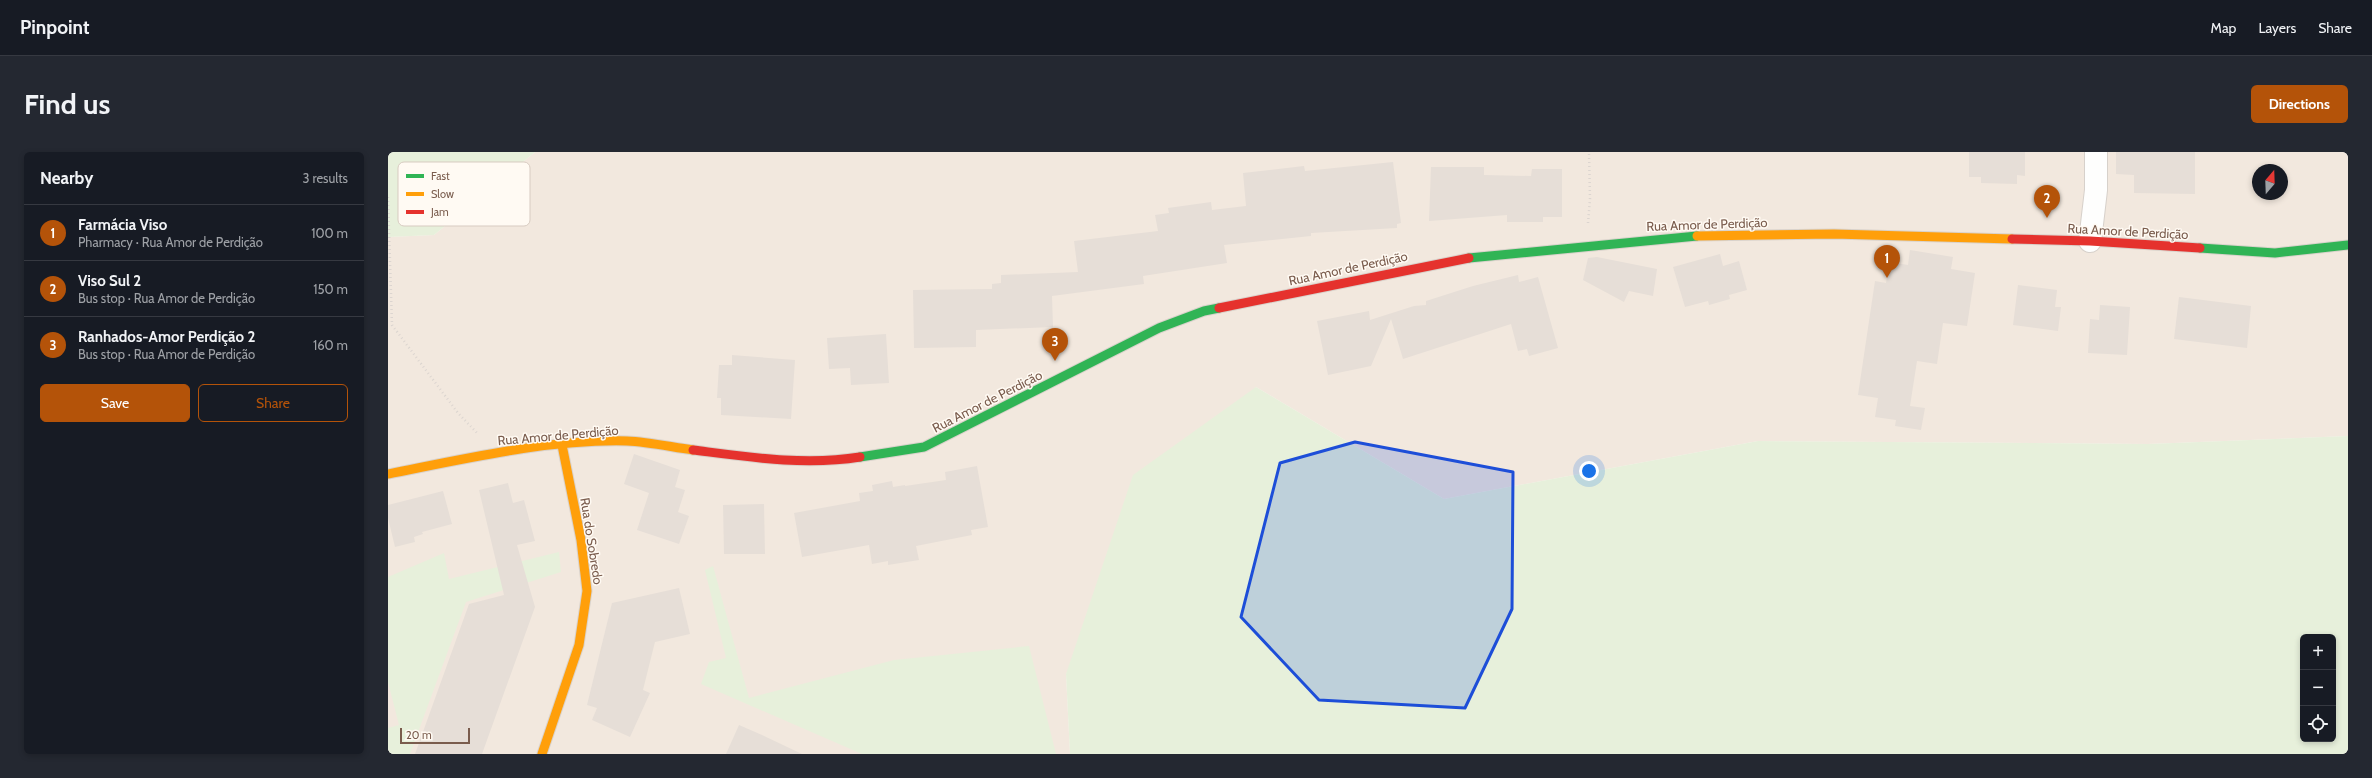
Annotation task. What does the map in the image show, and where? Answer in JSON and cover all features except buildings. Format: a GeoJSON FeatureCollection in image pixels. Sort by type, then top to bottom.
{"type":"FeatureCollection","features":[{"type":"Feature","properties":{"kind":"street"},"geometry":{"type":"LineString","coordinates":[[2090,241],[2096,190],[2096,152]]}},
{"type":"Feature","properties":{"kind":"street","name":"Rua Amor de Perdição"},"geometry":{"type":"LineString","coordinates":[[388,474],[497,453],[562,445],[627,441],[758,458],[836,461],[924,447],[1159,328],[1204,311],[1453,260],[1679,236],[1834,234],[2090,241],[2275,253],[2348,245]]}},
{"type":"Feature","properties":{"kind":"street","name":"Rua do Sobredo"},"geometry":{"type":"LineString","coordinates":[[544,753],[579,645],[587,591],[581,540],[562,445]]}},
{"type":"Feature","properties":{"kind":"path"},"geometry":{"type":"LineString","coordinates":[[1586,246],[1590,199],[1589,152]]}},
{"type":"Feature","properties":{"kind":"path"},"geometry":{"type":"LineString","coordinates":[[388,197],[392,325],[458,413],[497,453]]}},
{"type":"Feature","properties":{"kind":"highlighted area"},"geometry":{"type":"Polygon","coordinates":[[[1355,442],[1513,472],[1512,609],[1465,708],[1319,700],[1241,617],[1280,463],[1355,442]]]}},
{"type":"Feature","properties":{"kind":"shaded area"},"geometry":{"type":"Polygon","coordinates":[[[535,152],[2348,152],[2348,436],[2148,444],[1758,441],[1444,499],[1256,387],[1066,674],[1070,754],[388,754],[388,237],[434,235],[445,226],[530,226],[530,162],[523,162],[535,152]]]}},
{"type":"Feature","properties":{"kind":"green space"},"geometry":{"type":"Polygon","coordinates":[[[388,152],[535,152],[523,162],[398,162],[398,226],[445,226],[434,235],[388,237],[388,152]]]}},
{"type":"Feature","properties":{"kind":"green space"},"geometry":{"type":"Polygon","coordinates":[[[1256,387],[1444,499],[1758,441],[2148,444],[2348,436],[2348,754],[1070,754],[1066,674],[1133,475],[1256,387]]]}},
{"type":"Feature","properties":{"kind":"green space"},"geometry":{"type":"Polygon","coordinates":[[[559,552],[561,572],[466,602],[410,754],[388,754],[388,728],[399,725],[388,682],[388,577],[444,553],[449,579],[559,552]]]}},
{"type":"Feature","properties":{"kind":"green space"},"geometry":{"type":"Polygon","coordinates":[[[713,566],[749,698],[894,660],[1029,646],[1056,754],[862,754],[701,684],[709,662],[726,658],[705,570],[713,566]]]}},
{"type":"Feature","properties":{"kind":"traffic: fast"},"geometry":{"type":"LineString","coordinates":[[1469,258],[1697,236]]}},
{"type":"Feature","properties":{"kind":"traffic: fast"},"geometry":{"type":"LineString","coordinates":[[2200,248],[2275,253],[2348,245]]}},
{"type":"Feature","properties":{"kind":"traffic: fast"},"geometry":{"type":"LineString","coordinates":[[860,457],[924,447],[1159,328],[1204,311],[1219,308]]}},
{"type":"Feature","properties":{"kind":"traffic: slow"},"geometry":{"type":"LineString","coordinates":[[1697,236],[1834,234],[2012,239]]}},
{"type":"Feature","properties":{"kind":"traffic: slow"},"geometry":{"type":"LineString","coordinates":[[388,474],[476,456],[567,443],[627,441],[652,443],[693,450]]}},
{"type":"Feature","properties":{"kind":"traffic: slow"},"geometry":{"type":"LineString","coordinates":[[542,754],[579,645],[587,591],[581,540],[562,445]]}},
{"type":"Feature","properties":{"kind":"traffic: jam"},"geometry":{"type":"LineString","coordinates":[[2012,239],[2090,241],[2200,248]]}},
{"type":"Feature","properties":{"kind":"traffic: jam"},"geometry":{"type":"LineString","coordinates":[[1219,308],[1469,258]]}},
{"type":"Feature","properties":{"kind":"traffic: jam"},"geometry":{"type":"LineString","coordinates":[[693,450],[756,458],[797,461],[839,460],[860,457]]}},
{"type":"Feature","properties":{"kind":"place","name":"Viso Sul 2"},"geometry":{"type":"Point","coordinates":[2047,218]}},
{"type":"Feature","properties":{"kind":"place","name":"Farmácia Viso"},"geometry":{"type":"Point","coordinates":[1887,278]}},
{"type":"Feature","properties":{"kind":"place","name":"Ranhados-Amor Perdição 2"},"geometry":{"type":"Point","coordinates":[1055,361]}}]}
